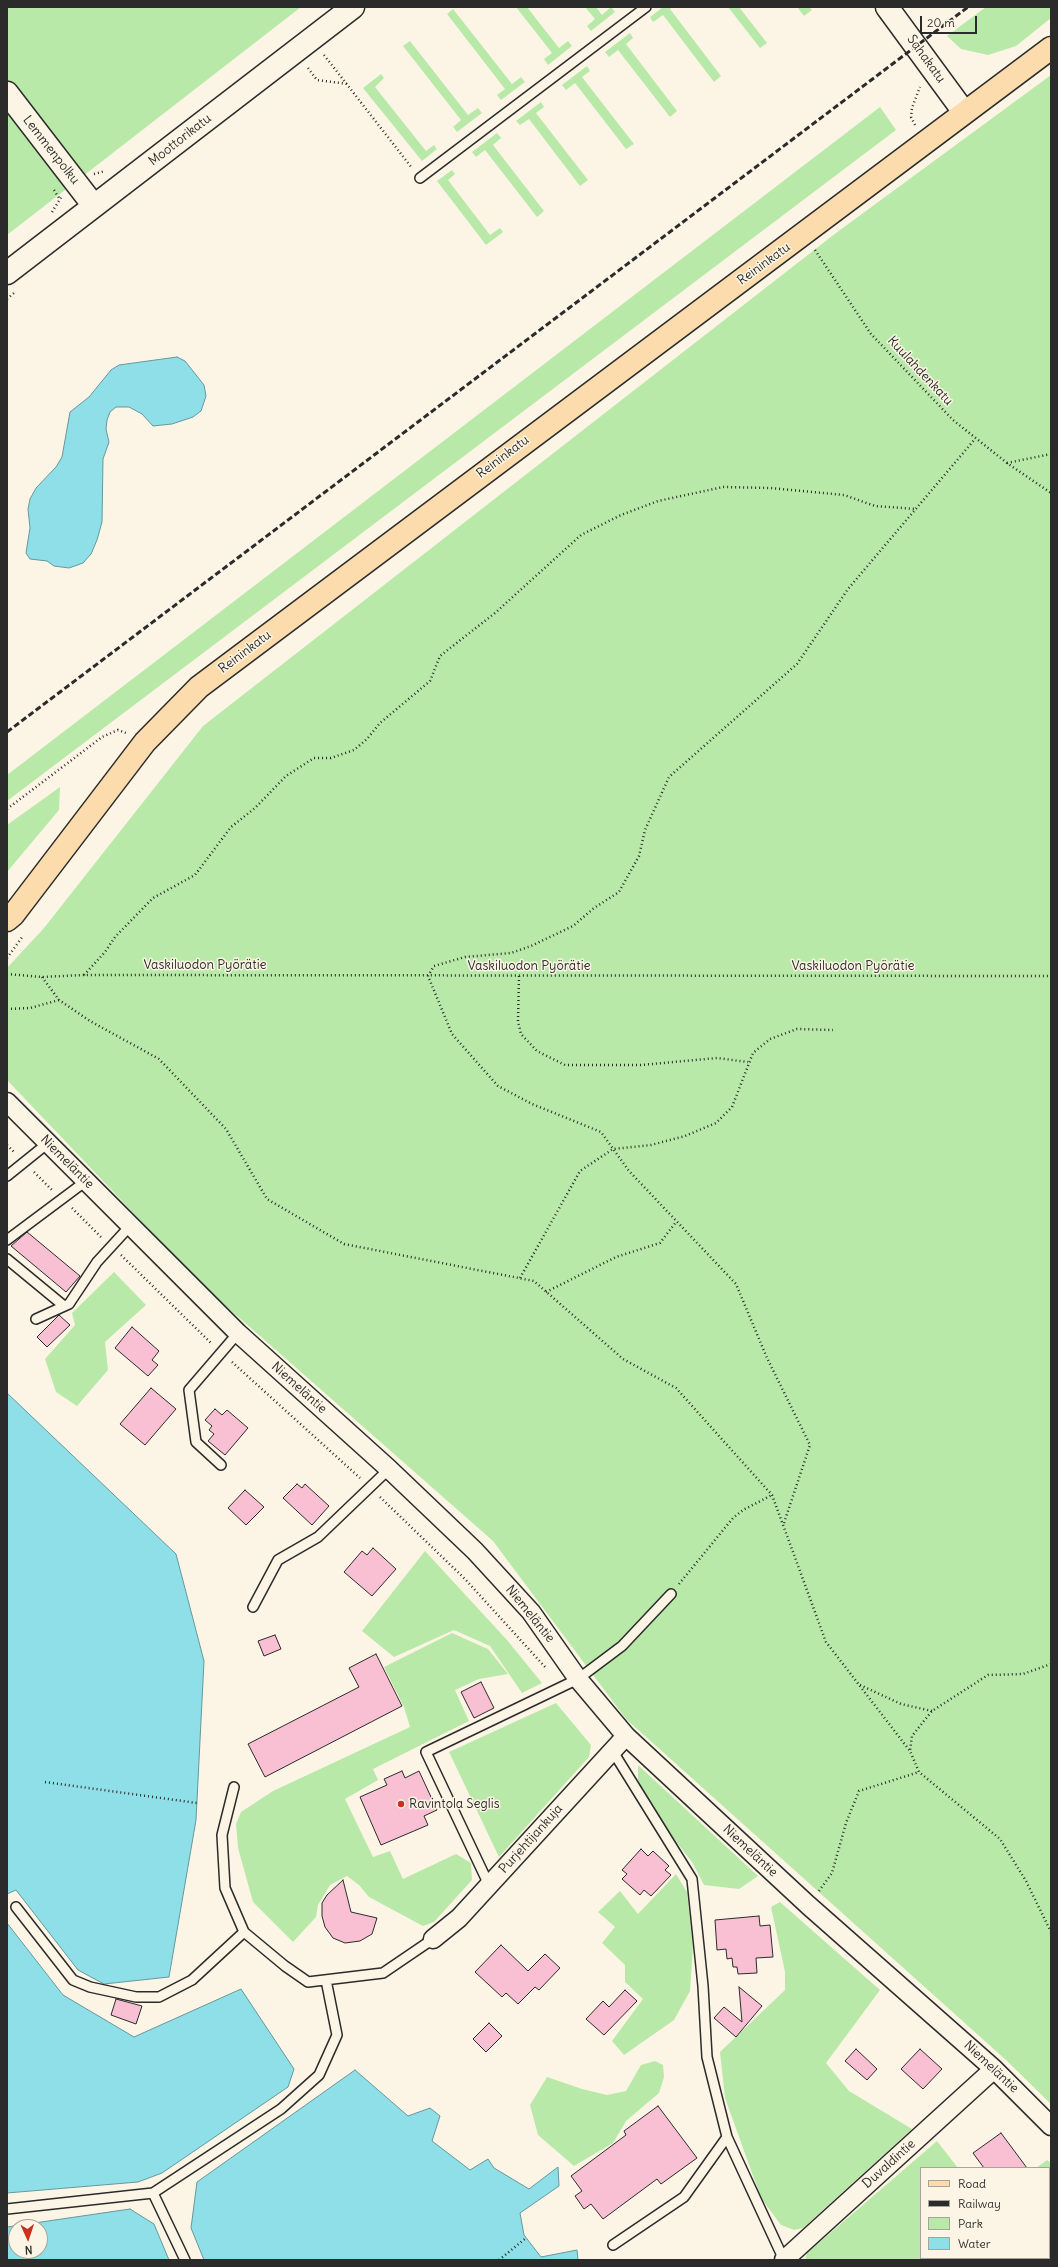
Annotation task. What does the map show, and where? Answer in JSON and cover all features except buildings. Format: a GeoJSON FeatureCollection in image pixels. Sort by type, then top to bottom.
{"type":"FeatureCollection","features":[{"type":"Feature","properties":{"kind":"main road","name":"Moottorikatu"},"geometry":{"type":"LineString","coordinates":[[7,274],[353,7]]}},
{"type":"Feature","properties":{"kind":"main road","name":"Sahakatu"},"geometry":{"type":"LineString","coordinates":[[887,7],[964,112]]}},
{"type":"Feature","properties":{"kind":"main road","name":"Reininkatu"},"geometry":{"type":"LineString","coordinates":[[7,920],[13,915],[145,742],[200,687],[549,423],[804,234],[925,140],[1051,48]]}},
{"type":"Feature","properties":{"kind":"main road","name":"Lemmenpolku"},"geometry":{"type":"LineString","coordinates":[[7,93],[94,206]]}},
{"type":"Feature","properties":{"kind":"street","name":"Niemeläntie"},"geometry":{"type":"LineString","coordinates":[[7,1102],[238,1333],[389,1469],[475,1551],[531,1612],[578,1679],[626,1736],[808,1905],[994,2069],[1051,2126]]}},
{"type":"Feature","properties":{"kind":"street","name":"Purjehtijankuja"},"geometry":{"type":"LineString","coordinates":[[433,1939],[459,1918],[626,1736]]}},
{"type":"Feature","properties":{"kind":"street","name":"Duvaldintie"},"geometry":{"type":"LineString","coordinates":[[784,2260],[994,2069]]}},
{"type":"Feature","properties":{"kind":"lane"},"geometry":{"type":"LineString","coordinates":[[420,178],[646,7]]}},
{"type":"Feature","properties":{"kind":"lane"},"geometry":{"type":"LineString","coordinates":[[7,1176],[48,1143]]}},
{"type":"Feature","properties":{"kind":"lane"},"geometry":{"type":"LineString","coordinates":[[7,1240],[86,1181]]}},
{"type":"Feature","properties":{"kind":"lane"},"geometry":{"type":"LineString","coordinates":[[36,1319],[69,1304],[97,1262],[130,1226]]}},
{"type":"Feature","properties":{"kind":"lane"},"geometry":{"type":"LineString","coordinates":[[7,1259],[64,1306]]}},
{"type":"Feature","properties":{"kind":"lane"},"geometry":{"type":"LineString","coordinates":[[221,1465],[196,1442],[188,1390],[238,1333]]}},
{"type":"Feature","properties":{"kind":"lane"},"geometry":{"type":"LineString","coordinates":[[253,1606],[278,1560],[318,1537],[389,1469]]}},
{"type":"Feature","properties":{"kind":"lane"},"geometry":{"type":"LineString","coordinates":[[489,1886],[426,1752],[578,1679],[622,1646],[671,1594]]}},
{"type":"Feature","properties":{"kind":"lane"},"geometry":{"type":"LineString","coordinates":[[612,1750],[692,1879],[703,1986],[707,2057],[727,2137],[784,2260]]}},
{"type":"Feature","properties":{"kind":"lane"},"geometry":{"type":"LineString","coordinates":[[234,1787],[222,1835],[225,1888],[244,1932],[285,1966],[308,1982],[384,1973],[433,1939]]}},
{"type":"Feature","properties":{"kind":"lane"},"geometry":{"type":"LineString","coordinates":[[16,1907],[73,1980],[90,1987],[136,1997],[159,1997],[192,1980],[244,1932]]}},
{"type":"Feature","properties":{"kind":"lane"},"geometry":{"type":"LineString","coordinates":[[7,2209],[153,2193],[281,2109],[319,2075],[337,2035],[326,1980]]}},
{"type":"Feature","properties":{"kind":"lane"},"geometry":{"type":"LineString","coordinates":[[614,2245],[684,2197],[727,2137]]}},
{"type":"Feature","properties":{"kind":"lane"},"geometry":{"type":"LineString","coordinates":[[153,2193],[185,2260]]}},
{"type":"Feature","properties":{"kind":"path"},"geometry":{"type":"LineString","coordinates":[[312,39],[420,178]]}},
{"type":"Feature","properties":{"kind":"path"},"geometry":{"type":"LineString","coordinates":[[301,70],[307,67],[317,80],[348,84]]}},
{"type":"Feature","properties":{"kind":"path"},"geometry":{"type":"LineString","coordinates":[[920,80],[920,88],[912,108],[911,117],[925,140]]}},
{"type":"Feature","properties":{"kind":"path","name":"Kuulahdenkatu"},"geometry":{"type":"LineString","coordinates":[[804,234],[871,334],[953,420],[1007,463],[1051,493]]}},
{"type":"Feature","properties":{"kind":"path"},"geometry":{"type":"LineString","coordinates":[[784,1523],[810,1445],[767,1358],[736,1284],[629,1171],[601,1132],[532,1104],[498,1086],[452,1034],[428,976],[434,966],[465,957],[511,953],[531,946],[573,926],[594,908],[619,892],[639,856],[645,830],[669,777],[797,664],[848,589],[918,509],[975,439]]}},
{"type":"Feature","properties":{"kind":"path"},"geometry":{"type":"LineString","coordinates":[[1007,463],[1051,454]]}},
{"type":"Feature","properties":{"kind":"path"},"geometry":{"type":"LineString","coordinates":[[83,975],[104,952],[115,937],[153,898],[194,875],[231,828],[255,808],[286,776],[314,758],[332,758],[354,750],[367,740],[380,723],[430,681],[440,656],[495,613],[581,535],[621,515],[658,501],[723,487],[770,488],[844,495],[875,506],[918,509]]}},
{"type":"Feature","properties":{"kind":"path"},"geometry":{"type":"LineString","coordinates":[[7,810],[102,737],[118,730],[145,742]]}},
{"type":"Feature","properties":{"kind":"path"},"geometry":{"type":"LineString","coordinates":[[7,958],[24,933]]}},
{"type":"Feature","properties":{"kind":"path","name":"Vaskiluodon Pyörätie"},"geometry":{"type":"LineString","coordinates":[[7,974],[42,977],[83,975],[1051,976]]}},
{"type":"Feature","properties":{"kind":"path"},"geometry":{"type":"LineString","coordinates":[[519,976],[518,1021],[521,1034],[537,1051],[565,1065],[641,1065],[717,1058],[748,1062]]}},
{"type":"Feature","properties":{"kind":"path"},"geometry":{"type":"LineString","coordinates":[[42,977],[59,1000],[90,1021],[159,1059],[226,1129],[267,1199],[344,1244],[534,1281],[623,1359],[676,1388],[772,1495],[784,1523],[826,1642],[860,1684],[910,1751],[920,1772],[1000,1839],[1026,1881],[1051,1932]]}},
{"type":"Feature","properties":{"kind":"path"},"geometry":{"type":"LineString","coordinates":[[7,1010],[30,1008],[59,1000]]}},
{"type":"Feature","properties":{"kind":"path"},"geometry":{"type":"LineString","coordinates":[[519,1278],[580,1171],[614,1149],[651,1145],[685,1136],[716,1123],[732,1107],[743,1083],[748,1062],[753,1053],[770,1039],[797,1029],[833,1030]]}},
{"type":"Feature","properties":{"kind":"path"},"geometry":{"type":"LineString","coordinates":[[7,1145],[61,1199],[112,1246],[221,1352],[370,1487],[465,1579],[562,1687]]}},
{"type":"Feature","properties":{"kind":"path"},"geometry":{"type":"LineString","coordinates":[[546,1292],[616,1257],[660,1243],[676,1222]]}},
{"type":"Feature","properties":{"kind":"path"},"geometry":{"type":"LineString","coordinates":[[671,1594],[733,1518],[743,1510],[772,1495]]}},
{"type":"Feature","properties":{"kind":"path"},"geometry":{"type":"LineString","coordinates":[[910,1751],[912,1736],[932,1711],[988,1674],[1023,1674],[1051,1664]]}},
{"type":"Feature","properties":{"kind":"path"},"geometry":{"type":"LineString","coordinates":[[860,1684],[901,1704],[932,1711]]}},
{"type":"Feature","properties":{"kind":"path"},"geometry":{"type":"LineString","coordinates":[[808,1905],[832,1873],[846,1823],[859,1791],[920,1772]]}},
{"type":"Feature","properties":{"kind":"path"},"geometry":{"type":"LineString","coordinates":[[45,1782],[197,1803]]}},
{"type":"Feature","properties":{"kind":"path"},"geometry":{"type":"LineString","coordinates":[[499,2260],[526,2238]]}},
{"type":"Feature","properties":{"kind":"green space"},"geometry":{"type":"Polygon","coordinates":[[[7,7],[301,7],[7,235],[7,7]]]}},
{"type":"Feature","properties":{"kind":"green space"},"geometry":{"type":"Polygon","coordinates":[[[516,7],[527,7],[559,48],[568,41],[572,46],[548,65],[544,59],[552,53],[516,7]]]}},
{"type":"Feature","properties":{"kind":"green space"},"geometry":{"type":"Polygon","coordinates":[[[585,7],[596,7],[602,15],[611,7],[615,12],[591,31],[587,26],[595,19],[585,7]]]}},
{"type":"Feature","properties":{"kind":"green space"},"geometry":{"type":"Polygon","coordinates":[[[663,7],[673,7],[670,9],[721,76],[714,82],[663,15],[653,22],[650,17],[663,7]]]}},
{"type":"Feature","properties":{"kind":"green space"},"geometry":{"type":"Polygon","coordinates":[[[728,7],[739,7],[767,43],[760,48],[728,7]]]}},
{"type":"Feature","properties":{"kind":"green space"},"geometry":{"type":"Polygon","coordinates":[[[797,7],[809,7],[812,10],[804,16],[797,7]]]}},
{"type":"Feature","properties":{"kind":"green space"},"geometry":{"type":"Polygon","coordinates":[[[986,7],[1051,7],[1051,18],[1016,46],[988,55],[961,49],[947,36],[986,7]]]}},
{"type":"Feature","properties":{"kind":"green space"},"geometry":{"type":"Polygon","coordinates":[[[453,9],[512,84],[521,77],[525,82],[501,100],[497,95],[505,89],[447,14],[453,9]]]}},
{"type":"Feature","properties":{"kind":"green space"},"geometry":{"type":"Polygon","coordinates":[[[630,33],[633,38],[626,44],[677,111],[670,117],[618,50],[609,57],[605,52],[630,33]]]}},
{"type":"Feature","properties":{"kind":"green space"},"geometry":{"type":"Polygon","coordinates":[[[410,41],[468,115],[478,108],[482,113],[457,132],[453,127],[461,120],[403,46],[410,41]]]}},
{"type":"Feature","properties":{"kind":"green space"},"geometry":{"type":"Polygon","coordinates":[[[587,66],[590,71],[582,77],[634,144],[626,149],[575,83],[566,90],[562,85],[587,66]]]}},
{"type":"Feature","properties":{"kind":"green space"},"geometry":{"type":"Polygon","coordinates":[[[381,74],[384,78],[375,87],[426,151],[434,145],[437,149],[422,161],[363,88],[381,74]]]}},
{"type":"Feature","properties":{"kind":"green space"},"geometry":{"type":"Polygon","coordinates":[[[1051,75],[1051,2104],[1006,2060],[626,1719],[493,1541],[202,1285],[7,1080],[7,968],[44,928],[203,726],[836,233],[1051,75]]]}},
{"type":"Feature","properties":{"kind":"green space"},"geometry":{"type":"Polygon","coordinates":[[[541,102],[544,107],[536,113],[588,180],[580,186],[529,119],[520,125],[516,121],[541,102]]]}},
{"type":"Feature","properties":{"kind":"green space"},"geometry":{"type":"Polygon","coordinates":[[[880,107],[896,130],[7,801],[7,775],[880,107]]]}},
{"type":"Feature","properties":{"kind":"green space"},"geometry":{"type":"Polygon","coordinates":[[[497,133],[501,138],[493,145],[544,211],[537,217],[485,150],[476,157],[472,152],[497,133]]]}},
{"type":"Feature","properties":{"kind":"green space"},"geometry":{"type":"Polygon","coordinates":[[[452,170],[455,174],[448,180],[490,235],[500,228],[503,232],[486,245],[437,181],[452,170]]]}},
{"type":"Feature","properties":{"kind":"green space"},"geometry":{"type":"Polygon","coordinates":[[[60,787],[59,810],[7,872],[7,825],[60,787]]]}},
{"type":"Feature","properties":{"kind":"green space"},"geometry":{"type":"Polygon","coordinates":[[[114,1272],[146,1305],[105,1342],[108,1370],[77,1406],[56,1392],[45,1359],[75,1325],[72,1313],[114,1272]]]}},
{"type":"Feature","properties":{"kind":"green space"},"geometry":{"type":"Polygon","coordinates":[[[425,1551],[507,1640],[542,1683],[522,1693],[490,1646],[454,1630],[394,1657],[362,1631],[425,1551]]]}},
{"type":"Feature","properties":{"kind":"green space"},"geometry":{"type":"Polygon","coordinates":[[[452,1633],[488,1649],[508,1674],[479,1679],[455,1690],[469,1721],[373,1769],[378,1780],[345,1799],[373,1857],[390,1851],[403,1879],[456,1854],[471,1863],[472,1880],[434,1922],[423,1926],[369,1897],[359,1885],[347,1876],[330,1885],[318,1905],[316,1917],[293,1942],[253,1902],[238,1848],[236,1824],[241,1812],[273,1791],[410,1727],[404,1707],[384,1667],[452,1633]]]}},
{"type":"Feature","properties":{"kind":"green space"},"geometry":{"type":"Polygon","coordinates":[[[556,1703],[591,1745],[589,1757],[499,1857],[449,1752],[556,1703]]]}},
{"type":"Feature","properties":{"kind":"green space"},"geometry":{"type":"Polygon","coordinates":[[[638,1765],[758,1876],[739,1889],[704,1885],[692,1862],[647,1804],[638,1780],[638,1765]]]}},
{"type":"Feature","properties":{"kind":"green space"},"geometry":{"type":"Polygon","coordinates":[[[676,1874],[687,1892],[693,1946],[690,1991],[674,2020],[624,2055],[612,2041],[643,1999],[625,1982],[625,1965],[602,1943],[615,1927],[598,1912],[620,1891],[638,1914],[676,1874]]]}},
{"type":"Feature","properties":{"kind":"green space"},"geometry":{"type":"Polygon","coordinates":[[[780,1902],[880,1990],[826,2063],[849,2091],[912,2129],[803,2228],[794,2230],[781,2225],[761,2198],[725,2098],[720,2052],[785,1990],[785,1972],[771,1907],[780,1902]]]}},
{"type":"Feature","properties":{"kind":"green space"},"geometry":{"type":"Polygon","coordinates":[[[655,2061],[663,2065],[664,2077],[659,2093],[626,2121],[613,2143],[574,2166],[538,2135],[530,2105],[547,2077],[582,2089],[607,2095],[626,2091],[641,2065],[655,2061]]]}},
{"type":"Feature","properties":{"kind":"green space"},"geometry":{"type":"Polygon","coordinates":[[[937,2141],[957,2167],[920,2167],[920,2259],[1050,2259],[1050,2167],[1037,2167],[1047,2160],[1051,2163],[1051,2260],[805,2260],[807,2253],[937,2141]]]}},
{"type":"Feature","properties":{"kind":"water"},"geometry":{"type":"Polygon","coordinates":[[[177,357],[185,361],[204,385],[206,396],[201,411],[193,417],[172,424],[153,426],[142,414],[129,407],[116,407],[110,412],[106,429],[109,442],[103,459],[102,522],[91,554],[83,563],[69,568],[54,566],[47,561],[30,559],[26,553],[30,528],[28,509],[30,499],[36,488],[56,467],[62,457],[70,412],[89,397],[111,370],[119,365],[177,357]]]}},
{"type":"Feature","properties":{"kind":"water"},"geometry":{"type":"Polygon","coordinates":[[[7,1393],[176,1554],[204,1661],[196,1820],[169,1977],[104,1984],[78,1970],[16,1890],[7,1894],[7,1393]]]}},
{"type":"Feature","properties":{"kind":"water"},"geometry":{"type":"Polygon","coordinates":[[[7,1923],[63,1995],[134,2037],[241,1989],[294,2069],[288,2087],[162,2173],[138,2182],[7,2193],[7,1923]]]}},
{"type":"Feature","properties":{"kind":"water"},"geometry":{"type":"Polygon","coordinates":[[[355,2070],[408,2116],[430,2108],[440,2116],[432,2141],[470,2170],[488,2159],[494,2168],[529,2189],[558,2167],[559,2186],[520,2213],[524,2235],[541,2257],[577,2250],[578,2260],[204,2260],[191,2228],[197,2182],[355,2070]]]}},
{"type":"Feature","properties":{"kind":"water"},"geometry":{"type":"Polygon","coordinates":[[[130,2209],[154,2224],[169,2260],[7,2260],[7,2227],[8,2259],[48,2259],[48,2221],[130,2209]]]}},
{"type":"Feature","properties":{"kind":"railway"},"geometry":{"type":"LineString","coordinates":[[7,732],[968,7]]}},
{"type":"Feature","properties":{"kind":"place","name":"Ravintola Seglis"},"geometry":{"type":"Point","coordinates":[401,1804]}}]}
